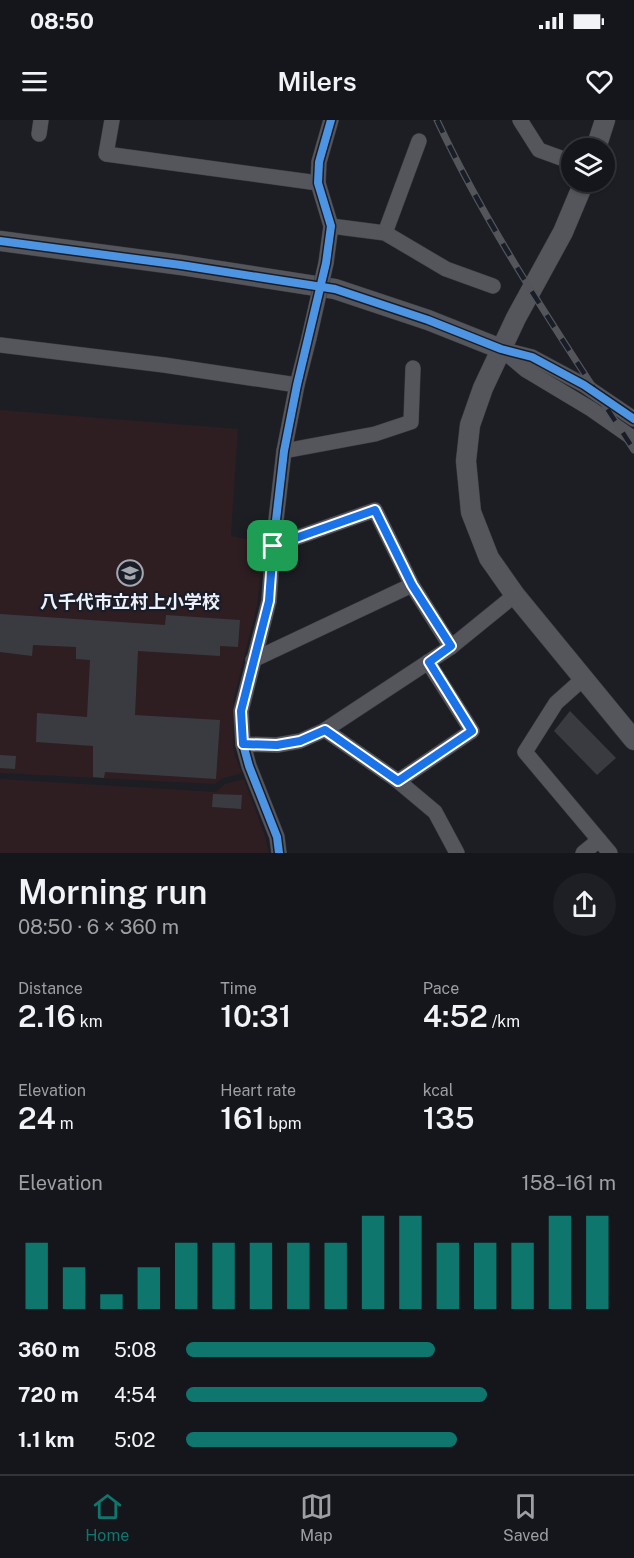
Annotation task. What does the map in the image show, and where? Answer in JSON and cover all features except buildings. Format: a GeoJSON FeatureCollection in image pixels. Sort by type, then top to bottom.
{"type":"FeatureCollection","features":[{"type":"Feature","properties":{"kind":"street"},"geometry":{"type":"LineString","coordinates":[[112,120],[106,154],[318,183]]}},
{"type":"Feature","properties":{"kind":"street"},"geometry":{"type":"LineString","coordinates":[[279,853],[277,837],[249,766],[243,744],[241,711],[269,601],[284,451],[297,384],[326,263],[331,226],[318,183],[319,162],[330,120]]}},
{"type":"Feature","properties":{"kind":"street"},"geometry":{"type":"LineString","coordinates":[[520,120],[539,150],[561,158]]}},
{"type":"Feature","properties":{"kind":"street"},"geometry":{"type":"LineString","coordinates":[[599,138],[605,120]]}},
{"type":"Feature","properties":{"kind":"street"},"geometry":{"type":"LineString","coordinates":[[385,233],[419,141]]}},
{"type":"Feature","properties":{"kind":"street"},"geometry":{"type":"LineString","coordinates":[[580,192],[563,232],[501,349],[483,388],[470,425],[466,461],[471,512],[489,558],[515,595],[634,740]]}},
{"type":"Feature","properties":{"kind":"street"},"geometry":{"type":"LineString","coordinates":[[331,226],[385,233],[446,269],[493,286]]}},
{"type":"Feature","properties":{"kind":"street"},"geometry":{"type":"LineString","coordinates":[[0,241],[335,289],[428,320],[501,349],[532,357],[585,385],[634,419]]}},
{"type":"Feature","properties":{"kind":"street"},"geometry":{"type":"LineString","coordinates":[[0,345],[297,384]]}},
{"type":"Feature","properties":{"kind":"street"},"geometry":{"type":"LineString","coordinates":[[501,349],[526,370],[591,408],[634,439]]}},
{"type":"Feature","properties":{"kind":"street"},"geometry":{"type":"LineString","coordinates":[[284,451],[375,434],[411,422],[413,368]]}},
{"type":"Feature","properties":{"kind":"street"},"geometry":{"type":"LineString","coordinates":[[273,546],[375,510],[412,585],[451,646]]}},
{"type":"Feature","properties":{"kind":"street"},"geometry":{"type":"LineString","coordinates":[[253,660],[412,585]]}},
{"type":"Feature","properties":{"kind":"street"},"geometry":{"type":"LineString","coordinates":[[243,744],[277,745],[300,741],[325,730],[429,662],[515,595]]}},
{"type":"Feature","properties":{"kind":"street"},"geometry":{"type":"LineString","coordinates":[[398,781],[472,731],[429,662]]}},
{"type":"Feature","properties":{"kind":"street"},"geometry":{"type":"LineString","coordinates":[[584,678],[556,703],[525,752],[610,853]]}},
{"type":"Feature","properties":{"kind":"street"},"geometry":{"type":"LineString","coordinates":[[325,730],[398,781],[435,812],[456,853]]}},
{"type":"Feature","properties":{"kind":"street"},"geometry":{"type":"LineString","coordinates":[[583,853],[599,840]]}},
{"type":"Feature","properties":{"kind":"shaded area","name":"八千代市立村上小学校"},"geometry":{"type":"Polygon","coordinates":[[[0,410],[238,429],[231,536],[264,542],[257,605],[234,698],[234,754],[242,773],[221,779],[215,784],[0,773],[0,410]]]}},
{"type":"Feature","properties":{"kind":"shaded area"},"geometry":{"type":"Polygon","coordinates":[[[0,779],[216,792],[225,784],[244,779],[269,853],[0,853],[0,779]]]}},
{"type":"Feature","properties":{"kind":"railway"},"geometry":{"type":"LineString","coordinates":[[437,120],[505,247],[634,450]]}},
{"type":"Feature","properties":{"kind":"cycle path"},"geometry":{"type":"LineString","coordinates":[[279,853],[277,837],[249,766],[243,744],[241,711],[269,601],[284,451],[326,263],[331,226],[318,183],[319,162],[331,120]]}},
{"type":"Feature","properties":{"kind":"cycle path"},"geometry":{"type":"LineString","coordinates":[[0,241],[181,265],[335,289],[428,320],[501,349],[532,357],[584,385],[634,419]]}},
{"type":"Feature","properties":{"kind":"place","name":"八千代市立村上小学校"},"geometry":{"type":"Point","coordinates":[130,573]}},
{"type":"Feature","properties":{"kind":"route"},"geometry":{"type":"LineString","coordinates":[[375,510],[412,585],[451,646],[429,662],[472,731],[398,781],[325,730],[300,741],[277,745],[243,744],[241,711],[269,601],[273,546],[375,510]]}}]}
